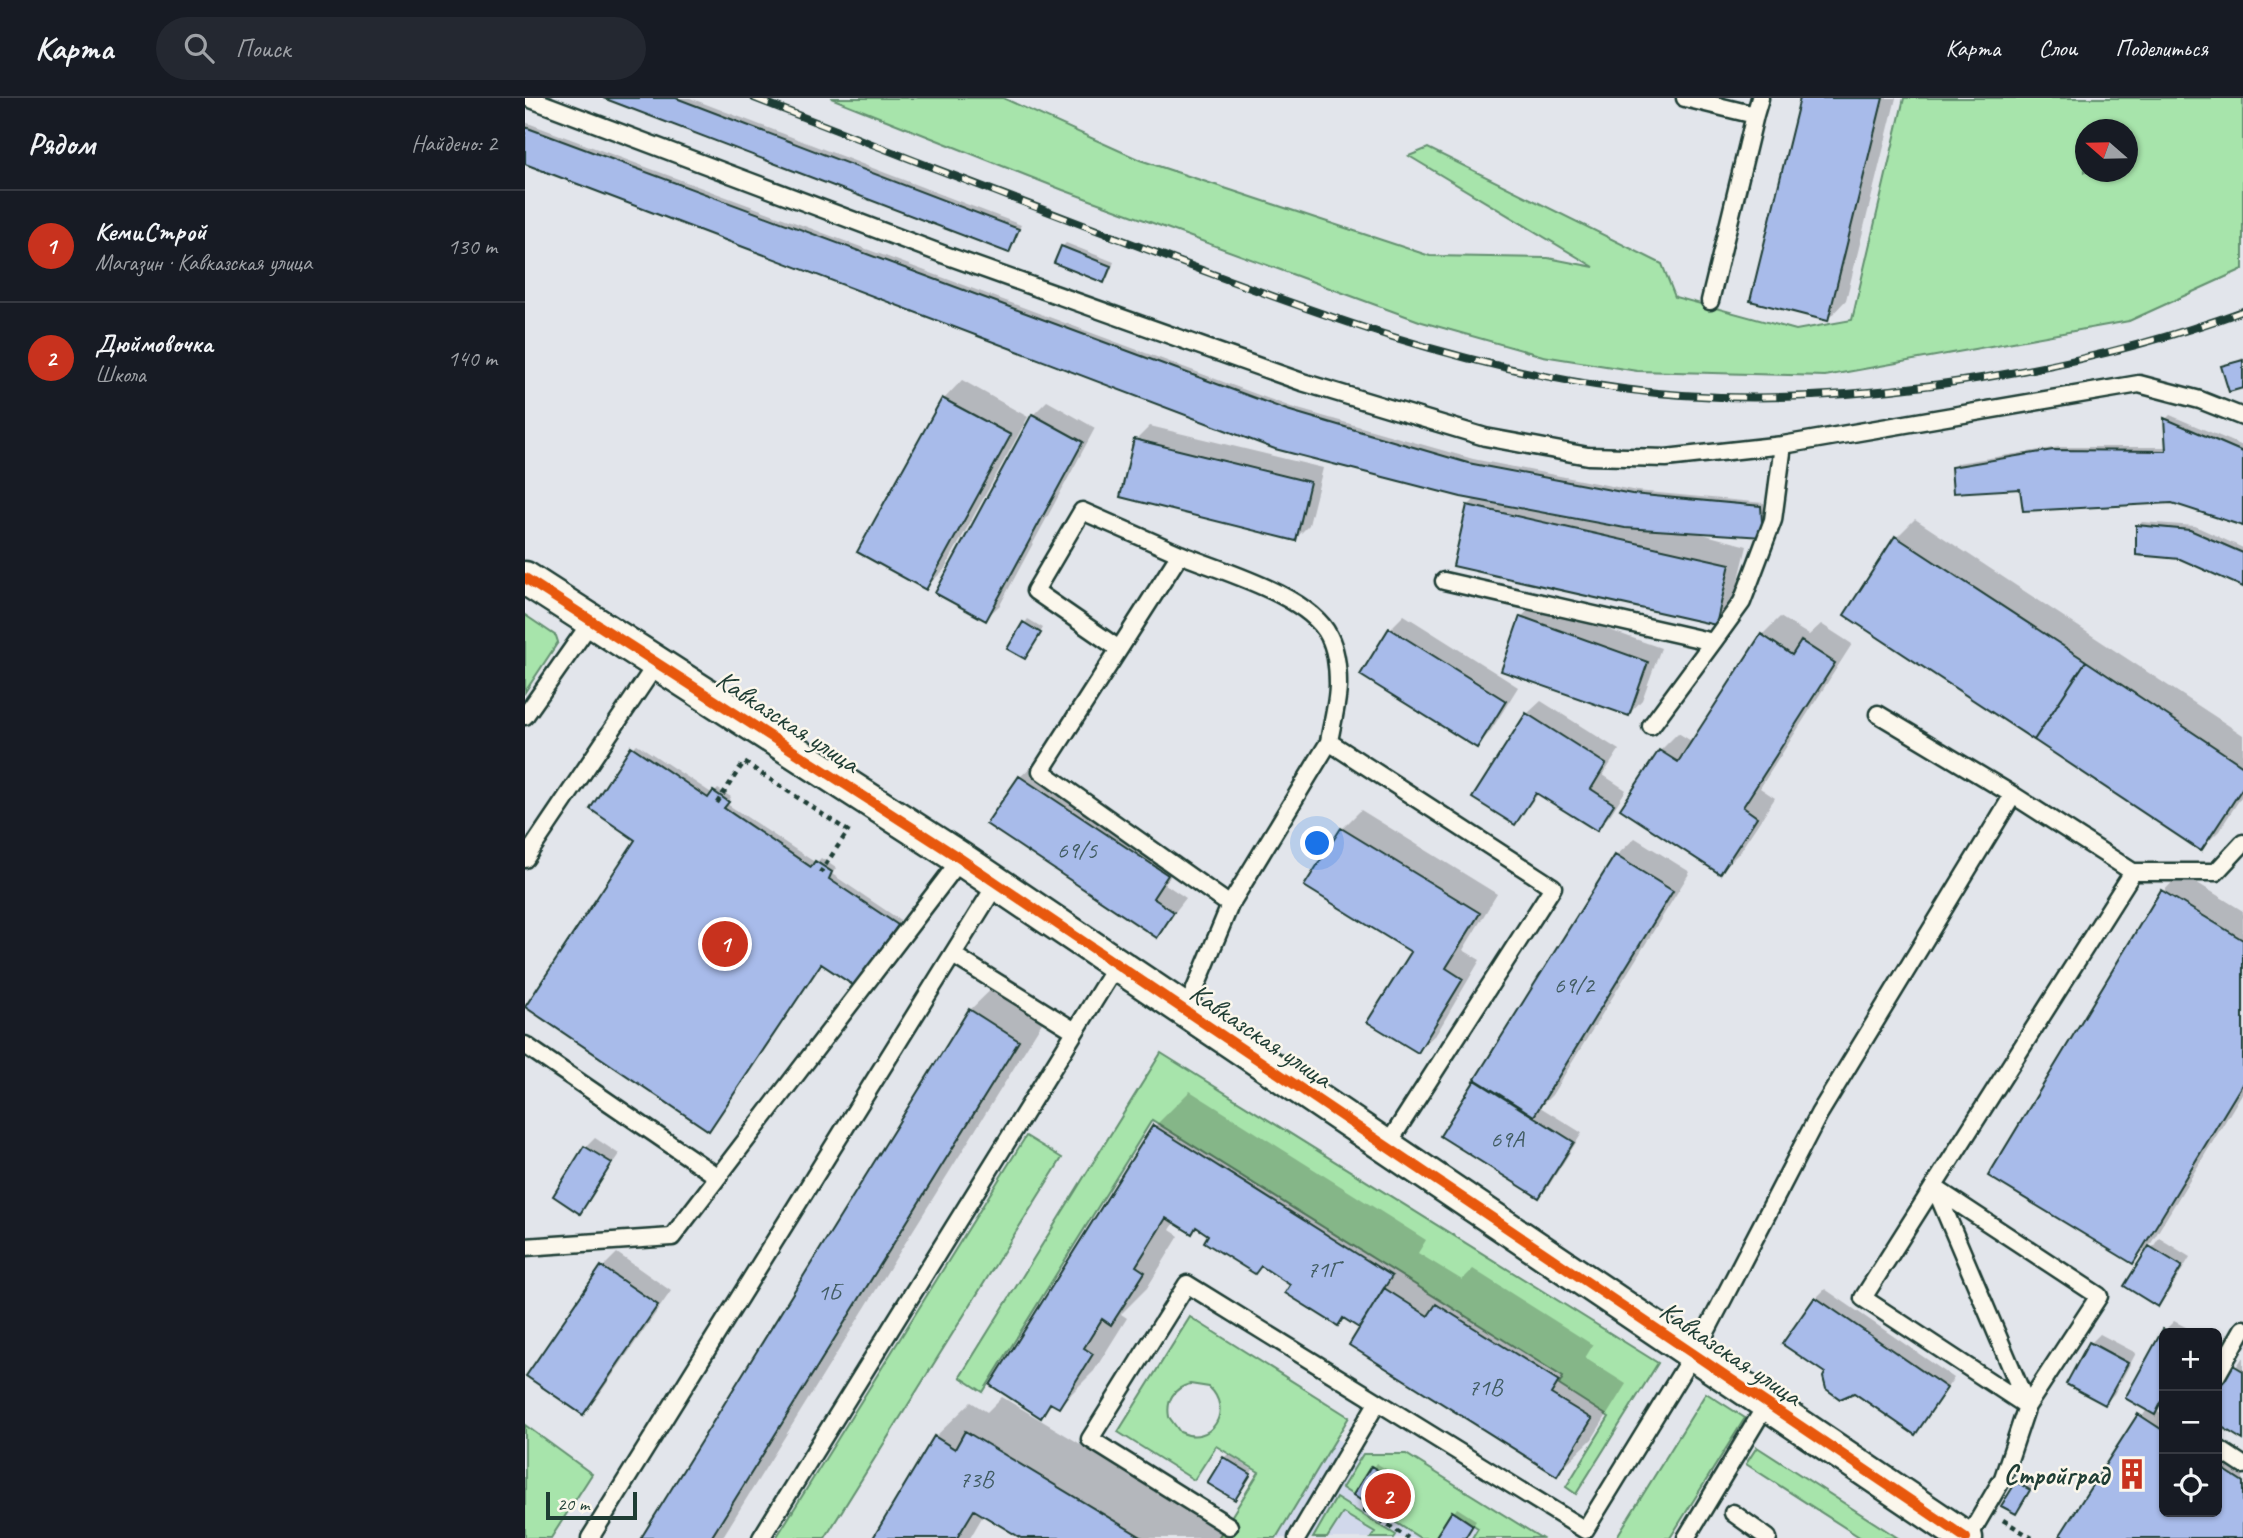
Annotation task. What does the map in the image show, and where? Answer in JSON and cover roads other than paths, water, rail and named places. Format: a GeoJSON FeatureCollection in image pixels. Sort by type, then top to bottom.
{"type":"FeatureCollection","features":[{"type":"Feature","properties":{"kind":"street","name":"Кавказская улица"},"geometry":{"type":"LineString","coordinates":[[525,578],[961,859],[1766,1405],[1967,1538]]}},
{"type":"Feature","properties":{"kind":"lane"},"geometry":{"type":"LineString","coordinates":[[528,98],[984,269],[1302,382],[1485,438],[1588,456],[1630,459],[1783,445],[2139,384],[2200,400],[2243,417]]}},
{"type":"Feature","properties":{"kind":"lane"},"geometry":{"type":"LineString","coordinates":[[1685,98],[1755,115]]}},
{"type":"Feature","properties":{"kind":"lane"},"geometry":{"type":"LineString","coordinates":[[1710,301],[1760,98]]}},
{"type":"Feature","properties":{"kind":"lane"},"geometry":{"type":"LineString","coordinates":[[1651,726],[1742,602],[1773,520],[1783,445]]}},
{"type":"Feature","properties":{"kind":"lane"},"geometry":{"type":"LineString","coordinates":[[1119,649],[1035,591],[1082,511],[1296,603],[1314,617],[1329,635],[1336,657],[1338,685],[1329,742],[1230,905],[1186,1011]]}},
{"type":"Feature","properties":{"kind":"lane"},"geometry":{"type":"LineString","coordinates":[[1180,554],[1041,771],[1230,905]]}},
{"type":"Feature","properties":{"kind":"lane"},"geometry":{"type":"LineString","coordinates":[[1444,581],[1713,642]]}},
{"type":"Feature","properties":{"kind":"lane"},"geometry":{"type":"LineString","coordinates":[[525,716],[591,622]]}},
{"type":"Feature","properties":{"kind":"lane"},"geometry":{"type":"LineString","coordinates":[[525,859],[657,663]]}},
{"type":"Feature","properties":{"kind":"lane"},"geometry":{"type":"LineString","coordinates":[[1878,714],[2013,795],[2133,872],[2216,872],[2243,842]]}},
{"type":"Feature","properties":{"kind":"lane"},"geometry":{"type":"LineString","coordinates":[[1329,742],[1553,887],[1386,1147]]}},
{"type":"Feature","properties":{"kind":"lane"},"geometry":{"type":"LineString","coordinates":[[1229,1526],[1090,1439],[1187,1284],[1585,1530],[1693,1354],[1819,1114],[2013,795]]}},
{"type":"Feature","properties":{"kind":"lane"},"geometry":{"type":"LineString","coordinates":[[525,1247],[672,1237],[961,859]]}},
{"type":"Feature","properties":{"kind":"lane"},"geometry":{"type":"LineString","coordinates":[[2027,1406],[1863,1298],[2133,872]]}},
{"type":"Feature","properties":{"kind":"lane"},"geometry":{"type":"LineString","coordinates":[[590,1538],[997,883]]}},
{"type":"Feature","properties":{"kind":"lane"},"geometry":{"type":"LineString","coordinates":[[953,955],[1075,1031]]}},
{"type":"Feature","properties":{"kind":"lane"},"geometry":{"type":"LineString","coordinates":[[761,1538],[1117,964]]}},
{"type":"Feature","properties":{"kind":"lane"},"geometry":{"type":"LineString","coordinates":[[525,1045],[718,1177]]}},
{"type":"Feature","properties":{"kind":"lane"},"geometry":{"type":"LineString","coordinates":[[1935,1188],[2099,1296],[2027,1406],[2017,1442],[1987,1509],[1967,1538]]}},
{"type":"Feature","properties":{"kind":"lane"},"geometry":{"type":"LineString","coordinates":[[1935,1188],[2027,1406]]}},
{"type":"Feature","properties":{"kind":"lane"},"geometry":{"type":"LineString","coordinates":[[2222,1369],[2237,1352],[2243,1329]]}},
{"type":"Feature","properties":{"kind":"lane"},"geometry":{"type":"LineString","coordinates":[[1297,1538],[1377,1402]]}},
{"type":"Feature","properties":{"kind":"lane"},"geometry":{"type":"LineString","coordinates":[[1686,1538],[1766,1405]]}},
{"type":"Feature","properties":{"kind":"lane"},"geometry":{"type":"LineString","coordinates":[[2222,1451],[2243,1465]]}},
{"type":"Feature","properties":{"kind":"lane"},"geometry":{"type":"LineString","coordinates":[[1733,1513],[1768,1538]]}},
{"type":"Feature","properties":{"kind":"railway"},"geometry":{"type":"LineString","coordinates":[[754,98],[1230,281],[1340,320],[1395,338],[1508,368],[1623,389],[1697,396],[1775,397],[1855,393],[1937,384],[2018,372],[2097,355],[2243,311]]}},
{"type":"Feature","properties":{"kind":"place","name":"КемиСтрой"},"geometry":{"type":"Point","coordinates":[725,944]}},
{"type":"Feature","properties":{"kind":"place","name":"Стройград"},"geometry":{"type":"Point","coordinates":[2132,1474]}},
{"type":"Feature","properties":{"kind":"place","name":"Дюймовочка"},"geometry":{"type":"Point","coordinates":[1388,1496]}}]}
